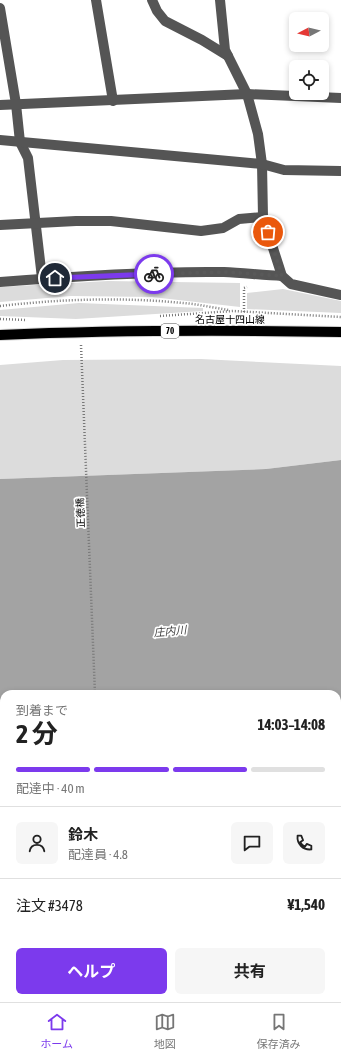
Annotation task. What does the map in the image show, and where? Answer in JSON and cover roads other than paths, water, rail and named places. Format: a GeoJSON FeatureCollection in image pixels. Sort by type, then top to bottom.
{"type":"FeatureCollection","features":[{"type":"Feature","properties":{"kind":"main road","name":"名古屋十四山線"},"geometry":{"type":"LineString","coordinates":[[0,335],[81,332],[256,330],[341,332]]}},
{"type":"Feature","properties":{"kind":"street"},"geometry":{"type":"LineString","coordinates":[[96,0],[113,101]]}},
{"type":"Feature","properties":{"kind":"street"},"geometry":{"type":"LineString","coordinates":[[152,0],[157,11],[165,20],[228,56]]}},
{"type":"Feature","properties":{"kind":"street"},"geometry":{"type":"LineString","coordinates":[[220,0],[225,50],[246,94],[258,134],[262,164],[263,217],[282,276],[291,284],[341,295]]}},
{"type":"Feature","properties":{"kind":"street"},"geometry":{"type":"LineString","coordinates":[[0,8],[1,22],[16,104],[20,142],[28,158],[42,278]]}},
{"type":"Feature","properties":{"kind":"street"},"geometry":{"type":"LineString","coordinates":[[0,105],[246,94],[341,98]]}},
{"type":"Feature","properties":{"kind":"street"},"geometry":{"type":"LineString","coordinates":[[0,140],[262,164],[284,170],[341,171]]}},
{"type":"Feature","properties":{"kind":"street"},"geometry":{"type":"LineString","coordinates":[[0,225],[76,221],[111,221],[201,231],[223,228],[239,219],[263,217]]}},
{"type":"Feature","properties":{"kind":"street"},"geometry":{"type":"LineString","coordinates":[[0,282],[42,278],[107,275],[225,272],[282,276]]}},
{"type":"Feature","properties":{"kind":"water","name":"庄内川"},"geometry":{"type":"Polygon","coordinates":[[[341,460],[341,690],[0,690],[0,479],[266,469],[341,460]]]}}]}
